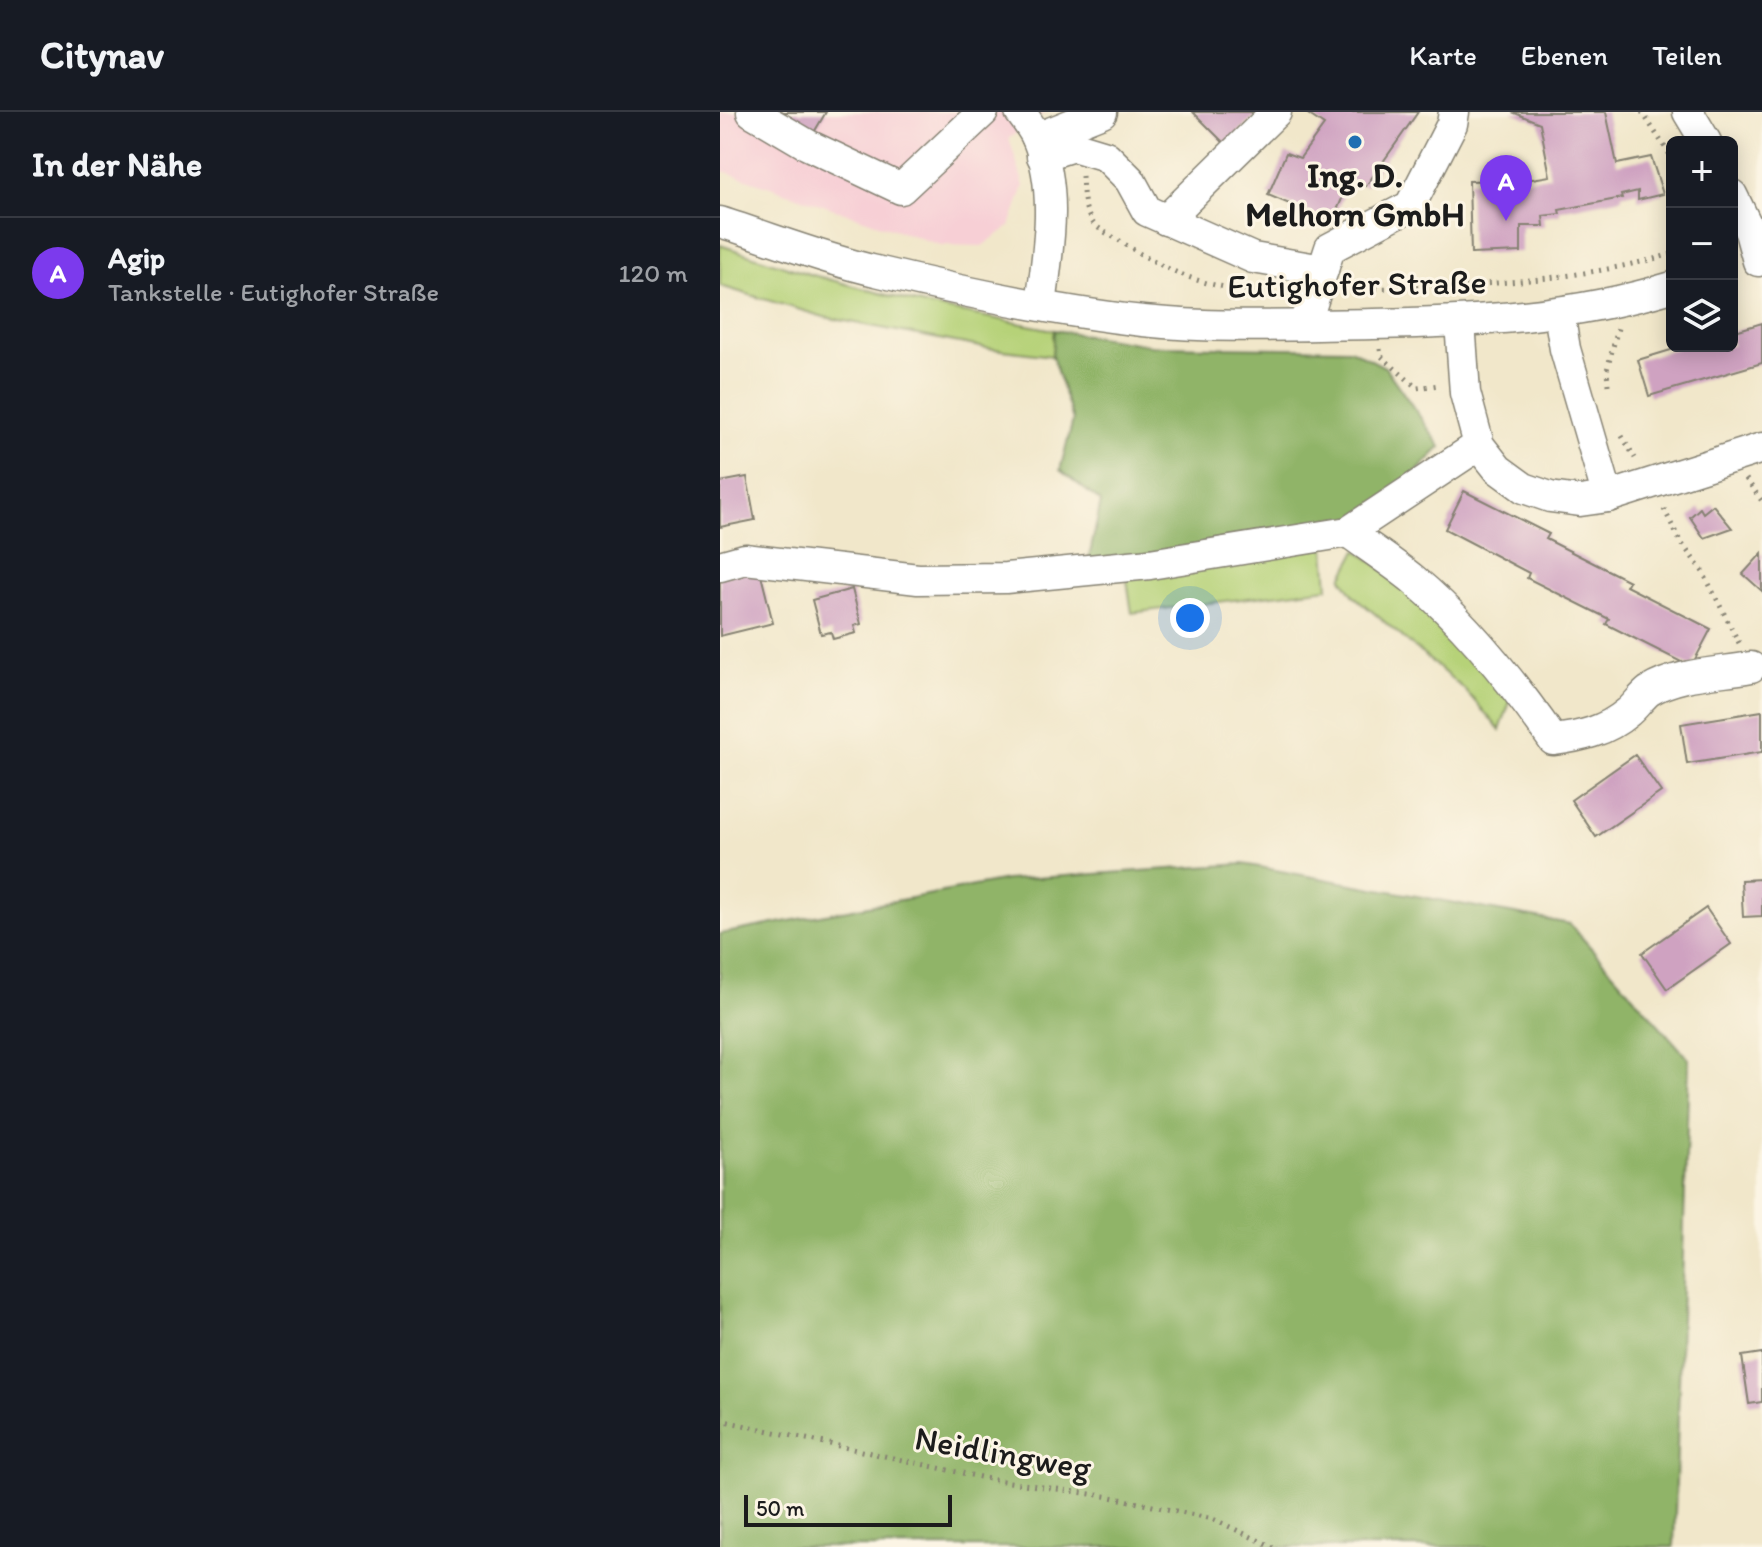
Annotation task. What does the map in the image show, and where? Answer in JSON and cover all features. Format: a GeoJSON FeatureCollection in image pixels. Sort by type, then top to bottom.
{"type":"FeatureCollection","features":[{"type":"Feature","properties":{"kind":"street"},"geometry":{"type":"LineString","coordinates":[[752,112],[808,145],[901,189],[983,112]]}},
{"type":"Feature","properties":{"kind":"street"},"geometry":{"type":"LineString","coordinates":[[1020,112],[1039,147],[1048,178],[1050,233],[1041,305]]}},
{"type":"Feature","properties":{"kind":"street"},"geometry":{"type":"LineString","coordinates":[[1039,147],[1102,112]]}},
{"type":"Feature","properties":{"kind":"street"},"geometry":{"type":"LineString","coordinates":[[1166,220],[1276,112]]}},
{"type":"Feature","properties":{"kind":"street"},"geometry":{"type":"LineString","coordinates":[[1305,325],[1330,248],[1410,206],[1452,124],[1454,112]]}},
{"type":"Feature","properties":{"kind":"street"},"geometry":{"type":"LineString","coordinates":[[1688,112],[1702,136]]}},
{"type":"Feature","properties":{"kind":"street"},"geometry":{"type":"LineString","coordinates":[[1039,147],[1073,146],[1106,156],[1130,180],[1147,211],[1253,258],[1323,270]]}},
{"type":"Feature","properties":{"kind":"street"},"geometry":{"type":"LineString","coordinates":[[1738,207],[1750,232],[1751,264]]}},
{"type":"Feature","properties":{"kind":"street","name":"Eutighofer Straße"},"geometry":{"type":"LineString","coordinates":[[720,222],[873,271],[1041,305],[1144,321],[1232,326],[1460,322],[1559,313],[1666,289]]}},
{"type":"Feature","properties":{"kind":"street"},"geometry":{"type":"LineString","coordinates":[[1559,313],[1565,349],[1608,497]]}},
{"type":"Feature","properties":{"kind":"street"},"geometry":{"type":"LineString","coordinates":[[1460,322],[1464,381],[1479,445],[1498,469],[1524,488],[1550,497],[1580,501],[1608,497],[1762,448]]}},
{"type":"Feature","properties":{"kind":"street"},"geometry":{"type":"LineString","coordinates":[[720,566],[745,559],[918,579],[1006,578],[1150,564],[1348,532],[1479,445]]}},
{"type":"Feature","properties":{"kind":"street"},"geometry":{"type":"LineString","coordinates":[[1348,532],[1414,580],[1469,634],[1521,694],[1553,740],[1582,736],[1613,723],[1648,692],[1672,681],[1751,667]]}},
{"type":"Feature","properties":{"kind":"path"},"geometry":{"type":"LineString","coordinates":[[1642,112],[1666,149]]}},
{"type":"Feature","properties":{"kind":"path"},"geometry":{"type":"LineString","coordinates":[[1374,288],[1446,287],[1565,274],[1666,256]]}},
{"type":"Feature","properties":{"kind":"path"},"geometry":{"type":"LineString","coordinates":[[1608,392],[1607,370],[1618,327],[1630,299]]}},
{"type":"Feature","properties":{"kind":"path"},"geometry":{"type":"LineString","coordinates":[[1375,324],[1381,356],[1417,388],[1464,381]]}},
{"type":"Feature","properties":{"kind":"path"},"geometry":{"type":"LineString","coordinates":[[1619,432],[1680,541],[1703,572],[1751,667]]}},
{"type":"Feature","properties":{"kind":"path","name":"Neidlingweg"},"geometry":{"type":"LineString","coordinates":[[720,1420],[989,1479],[1111,1497],[1213,1519],[1273,1547]]}},
{"type":"Feature","properties":{"kind":"shaded area"},"geometry":{"type":"Polygon","coordinates":[[[720,112],[1046,112],[1009,138],[1024,186],[1010,226],[982,246],[940,245],[720,170],[720,112]]]}},
{"type":"Feature","properties":{"kind":"green space"},"geometry":{"type":"Polygon","coordinates":[[[720,245],[809,274],[928,306],[1054,330],[1052,356],[986,348],[824,317],[720,286],[720,245]]]}},
{"type":"Feature","properties":{"kind":"green space"},"geometry":{"type":"Polygon","coordinates":[[[1054,330],[1156,346],[1350,349],[1385,367],[1441,447],[1386,503],[1335,528],[1088,563],[1101,502],[1060,470],[1073,420],[1052,356],[1054,330]]]}},
{"type":"Feature","properties":{"kind":"green space"},"geometry":{"type":"Polygon","coordinates":[[[1325,547],[1328,588],[1132,613],[1126,573],[1325,547]]]}},
{"type":"Feature","properties":{"kind":"green space"},"geometry":{"type":"Polygon","coordinates":[[[1357,550],[1421,599],[1512,696],[1500,730],[1465,690],[1354,596],[1342,578],[1357,550]]]}},
{"type":"Feature","properties":{"kind":"green space"},"geometry":{"type":"Polygon","coordinates":[[[1243,864],[1570,924],[1689,1059],[1674,1547],[720,1547],[720,934],[1006,880],[1243,864]]]}},
{"type":"Feature","properties":{"kind":"building"},"geometry":{"type":"Polygon","coordinates":[[[777,112],[826,112],[813,134],[777,112]]]}},
{"type":"Feature","properties":{"kind":"building"},"geometry":{"type":"Polygon","coordinates":[[[1193,112],[1259,112],[1226,145],[1193,112]]]}},
{"type":"Feature","properties":{"kind":"building","name":"Ing. D. Melhorn GmbH"},"geometry":{"type":"Polygon","coordinates":[[[1305,112],[1418,112],[1366,186],[1350,180],[1332,222],[1268,195],[1286,153],[1300,158],[1324,125],[1305,112]]]}},
{"type":"Feature","properties":{"kind":"building"},"geometry":{"type":"Polygon","coordinates":[[[1512,112],[1606,112],[1617,164],[1651,157],[1663,194],[1638,200],[1638,191],[1621,195],[1622,198],[1559,210],[1560,214],[1543,216],[1544,226],[1521,226],[1521,252],[1471,254],[1469,181],[1550,176],[1540,123],[1512,112]]]}},
{"type":"Feature","properties":{"kind":"building"},"geometry":{"type":"Polygon","coordinates":[[[1762,323],[1762,363],[1649,396],[1638,360],[1666,351],[1738,352],[1738,330],[1762,323]]]}},
{"type":"Feature","properties":{"kind":"building"},"geometry":{"type":"Polygon","coordinates":[[[747,477],[755,520],[720,527],[720,482],[747,477]]]}},
{"type":"Feature","properties":{"kind":"building"},"geometry":{"type":"Polygon","coordinates":[[[1464,491],[1549,534],[1546,539],[1629,581],[1626,586],[1711,629],[1691,667],[1606,624],[1609,619],[1527,578],[1529,573],[1445,529],[1464,491]]]}},
{"type":"Feature","properties":{"kind":"building"},"geometry":{"type":"Polygon","coordinates":[[[1713,505],[1732,528],[1704,538],[1690,517],[1700,508],[1703,513],[1713,505]]]}},
{"type":"Feature","properties":{"kind":"building"},"geometry":{"type":"Polygon","coordinates":[[[1762,553],[1762,591],[1743,574],[1762,553]]]}},
{"type":"Feature","properties":{"kind":"building"},"geometry":{"type":"Polygon","coordinates":[[[759,567],[773,623],[720,636],[720,577],[759,567]]]}},
{"type":"Feature","properties":{"kind":"building"},"geometry":{"type":"Polygon","coordinates":[[[852,589],[861,624],[854,626],[856,633],[833,639],[831,632],[821,634],[812,600],[852,589]]]}},
{"type":"Feature","properties":{"kind":"building"},"geometry":{"type":"Polygon","coordinates":[[[1762,711],[1762,752],[1687,764],[1681,724],[1762,711]]]}},
{"type":"Feature","properties":{"kind":"building"},"geometry":{"type":"Polygon","coordinates":[[[1635,755],[1661,792],[1596,837],[1571,800],[1635,755]]]}},
{"type":"Feature","properties":{"kind":"building"},"geometry":{"type":"Polygon","coordinates":[[[1762,879],[1762,916],[1743,917],[1741,880],[1762,879]]]}},
{"type":"Feature","properties":{"kind":"building"},"geometry":{"type":"Polygon","coordinates":[[[1706,908],[1731,944],[1667,989],[1642,953],[1706,908]]]}},
{"type":"Feature","properties":{"kind":"building"},"geometry":{"type":"Polygon","coordinates":[[[1762,1353],[1762,1402],[1749,1404],[1742,1356],[1762,1353]]]}},
{"type":"Feature","properties":{"kind":"place","name":"Ing. D. Melhorn GmbH"},"geometry":{"type":"Point","coordinates":[1355,142]}},
{"type":"Feature","properties":{"kind":"place","name":"Agip"},"geometry":{"type":"Point","coordinates":[1506,221]}}]}
